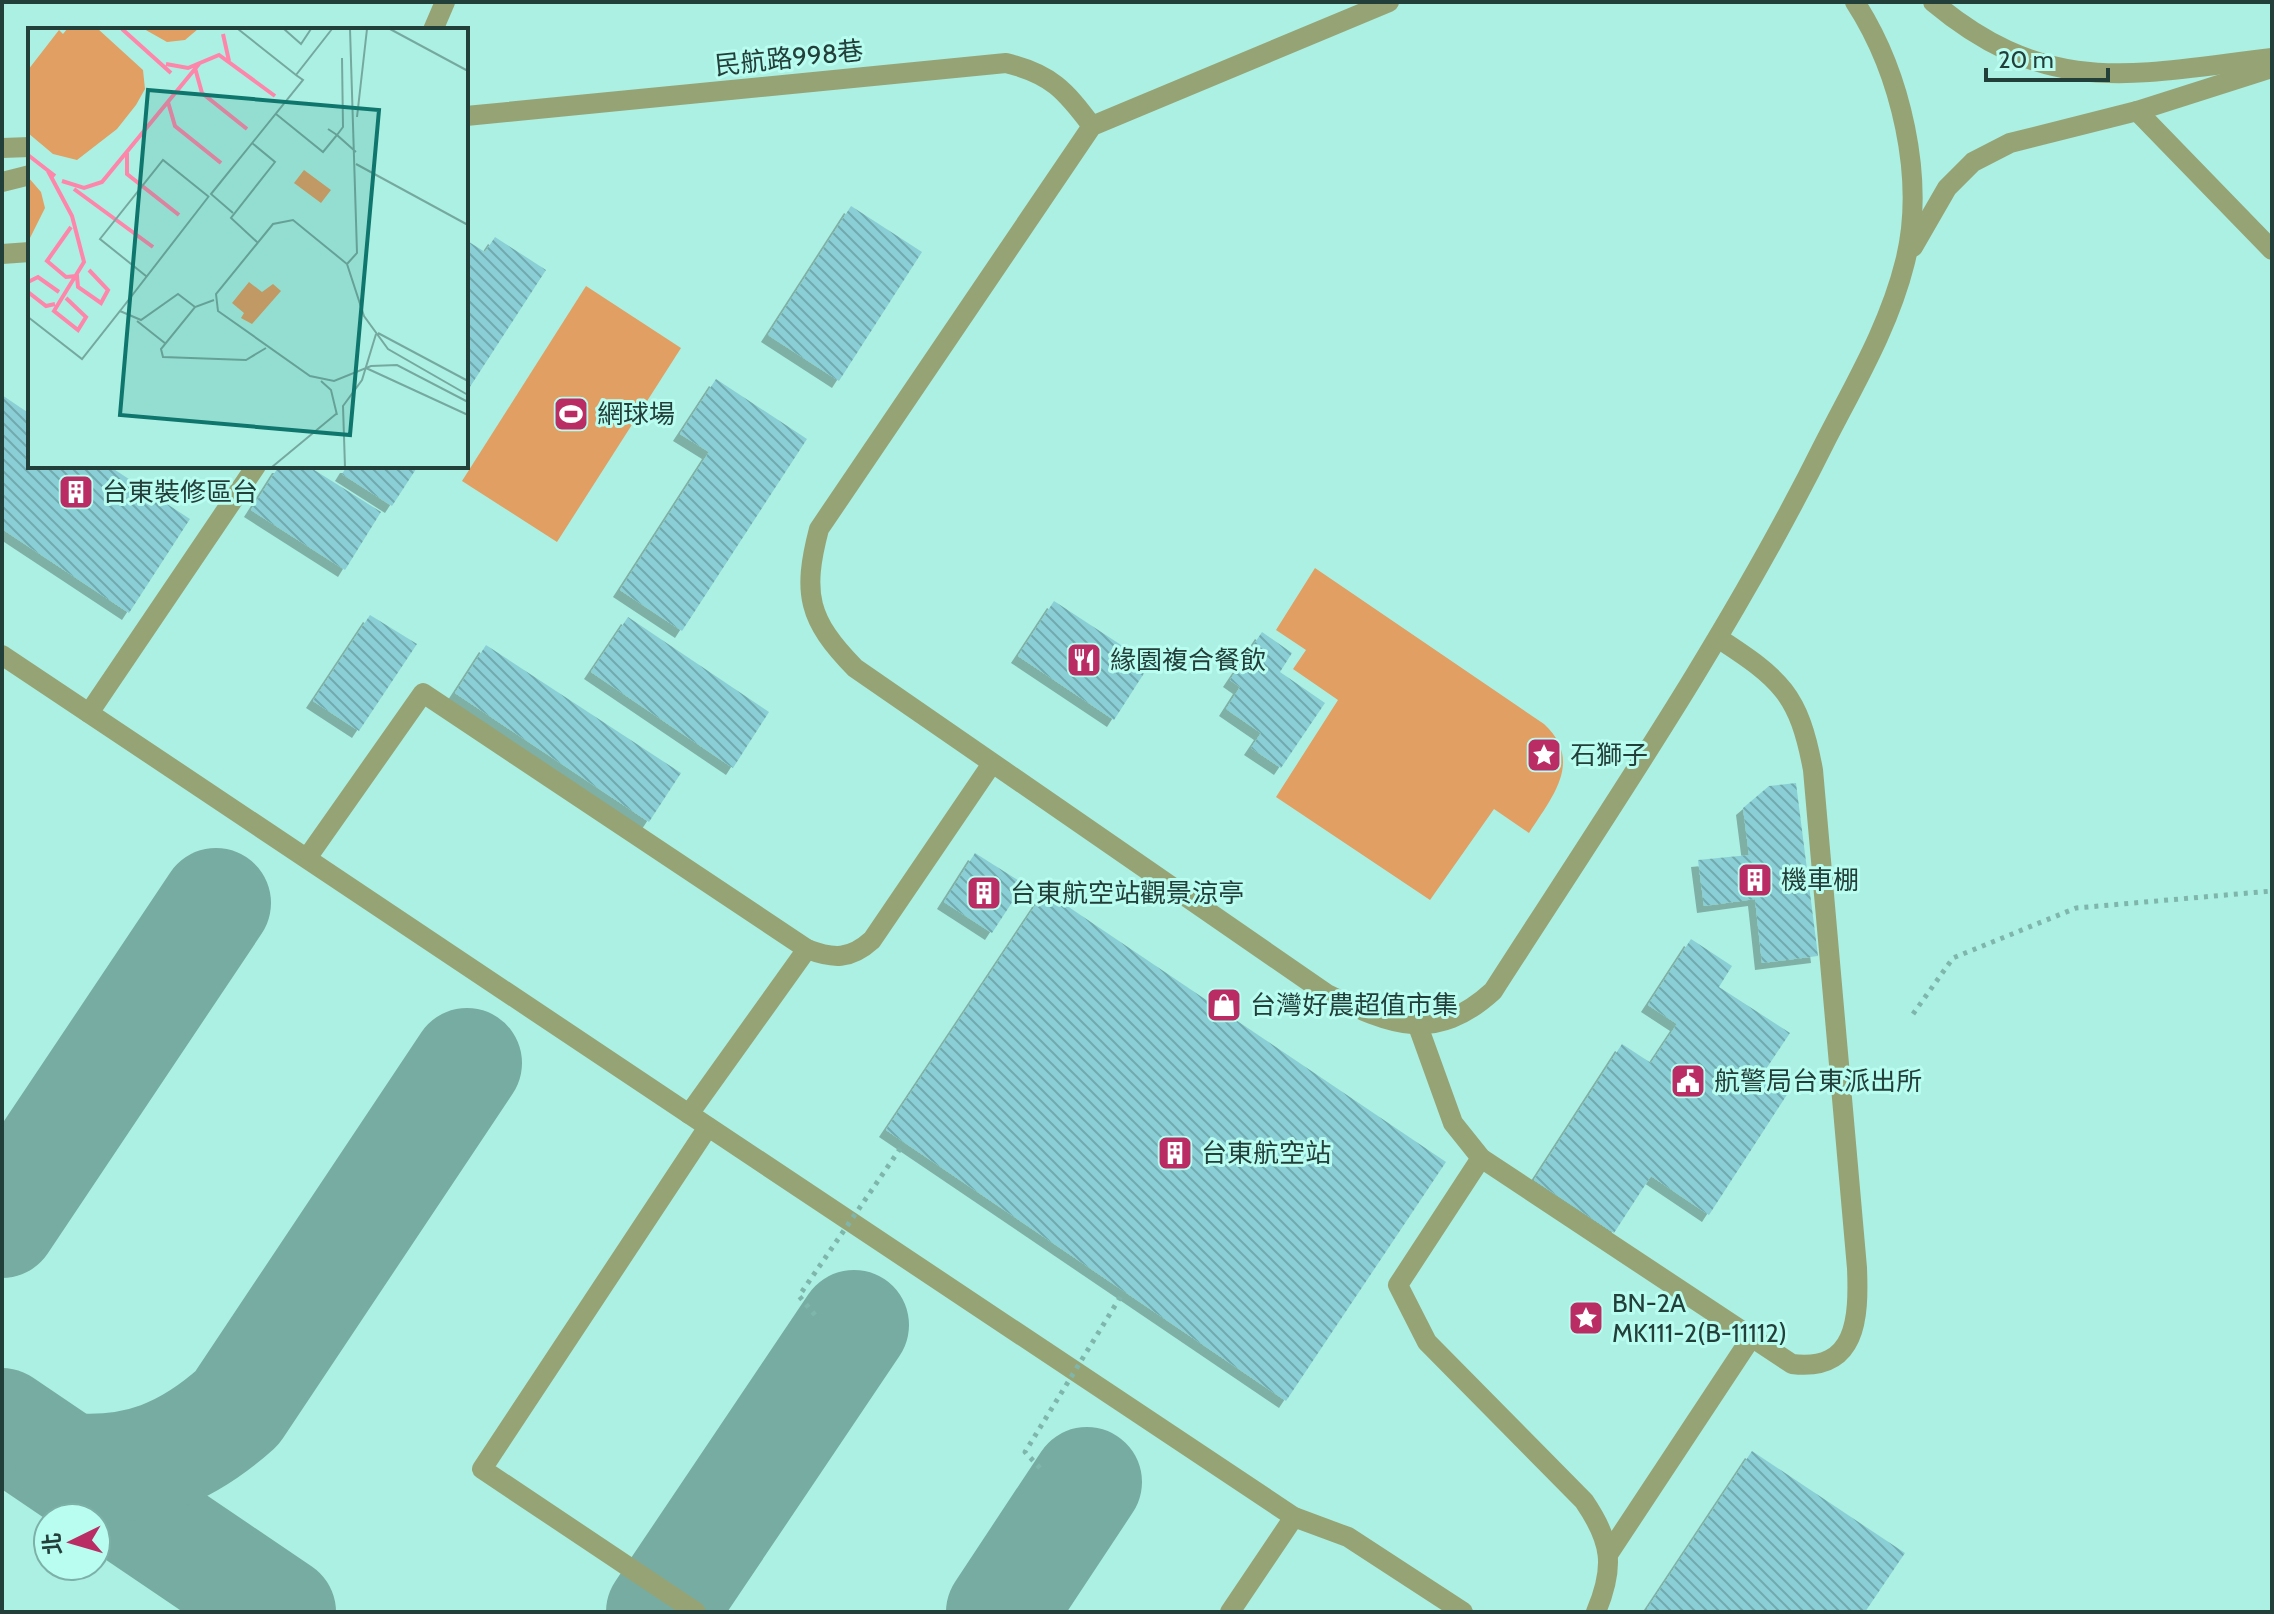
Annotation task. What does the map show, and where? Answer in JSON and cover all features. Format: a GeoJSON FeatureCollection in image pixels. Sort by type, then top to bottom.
{"type":"FeatureCollection","features":[{"type":"Feature","properties":{"kind":"street"},"geometry":{"type":"LineString","coordinates":[[434,28],[445,2]]}},
{"type":"Feature","properties":{"kind":"street"},"geometry":{"type":"LineString","coordinates":[[1389,2],[1092,126],[819,529],[809,569],[813,607],[828,640],[855,668],[991,765],[1327,994],[1374,1017],[1418,1026],[1448,1022],[1472,1010],[1493,991],[1718,638],[1780,533],[1887,318],[1905,261],[1912,216],[1908,147],[1893,85],[1869,24],[1855,2]]}},
{"type":"Feature","properties":{"kind":"street"},"geometry":{"type":"LineString","coordinates":[[1933,2],[1992,43],[2032,62],[2075,73],[2131,74],[2272,58]]}},
{"type":"Feature","properties":{"kind":"street","name":"民航路998巷"},"geometry":{"type":"LineString","coordinates":[[468,116],[1006,63],[1035,70],[1065,91],[1092,126]]}},
{"type":"Feature","properties":{"kind":"street"},"geometry":{"type":"LineString","coordinates":[[1905,261],[1947,188],[1973,162],[2010,143],[2137,111],[2272,68]]}},
{"type":"Feature","properties":{"kind":"street"},"geometry":{"type":"LineString","coordinates":[[2137,111],[2272,250]]}},
{"type":"Feature","properties":{"kind":"street"},"geometry":{"type":"LineString","coordinates":[[2,148],[28,147]]}},
{"type":"Feature","properties":{"kind":"street"},"geometry":{"type":"LineString","coordinates":[[2,182],[28,176]]}},
{"type":"Feature","properties":{"kind":"street"},"geometry":{"type":"LineString","coordinates":[[2,254],[28,252]]}},
{"type":"Feature","properties":{"kind":"street"},"geometry":{"type":"LineString","coordinates":[[89,713],[255,468]]}},
{"type":"Feature","properties":{"kind":"street"},"geometry":{"type":"LineString","coordinates":[[1418,1026],[1453,1123],[1481,1158],[1792,1364],[1811,1367],[1831,1362],[1846,1347],[1855,1327],[1857,1268],[1813,770],[1798,710],[1785,689],[1765,669],[1718,638]]}},
{"type":"Feature","properties":{"kind":"street"},"geometry":{"type":"LineString","coordinates":[[2,655],[1294,1517],[1348,1537],[1463,1612]]}},
{"type":"Feature","properties":{"kind":"street"},"geometry":{"type":"LineString","coordinates":[[307,858],[423,693],[807,949],[841,958],[858,953],[872,940],[991,765]]}},
{"type":"Feature","properties":{"kind":"street"},"geometry":{"type":"LineString","coordinates":[[689,1114],[807,949]]}},
{"type":"Feature","properties":{"kind":"street"},"geometry":{"type":"LineString","coordinates":[[696,1612],[482,1469],[708,1127]]}},
{"type":"Feature","properties":{"kind":"street"},"geometry":{"type":"LineString","coordinates":[[1481,1158],[1398,1285],[1427,1342],[1584,1501],[1599,1524],[1609,1553],[1606,1588],[1596,1612]]}},
{"type":"Feature","properties":{"kind":"street"},"geometry":{"type":"LineString","coordinates":[[1609,1553],[1751,1338]]}},
{"type":"Feature","properties":{"kind":"street"},"geometry":{"type":"LineString","coordinates":[[1230,1612],[1294,1517]]}},
{"type":"Feature","properties":{"kind":"path"},"geometry":{"type":"LineString","coordinates":[[1913,1014],[1953,958],[2076,908],[2272,891]]}},
{"type":"Feature","properties":{"kind":"path"},"geometry":{"type":"LineString","coordinates":[[815,1315],[799,1296],[904,1143]]}},
{"type":"Feature","properties":{"kind":"path"},"geometry":{"type":"LineString","coordinates":[[1040,1468],[1025,1452],[1124,1291]]}},
{"type":"Feature","properties":{"kind":"shaded area","name":"網球場"},"geometry":{"type":"Polygon","coordinates":[[[586,286],[681,348],[557,542],[462,481],[586,286]]]}},
{"type":"Feature","properties":{"kind":"shaded area"},"geometry":{"type":"Polygon","coordinates":[[[1315,568],[1544,724],[1556,738],[1562,752],[1560,779],[1529,833],[1494,809],[1430,900],[1276,797],[1338,700],[1293,669],[1306,650],[1276,630],[1315,568]]]}},
{"type":"Feature","properties":{"kind":"building"},"geometry":{"type":"Polygon","coordinates":[[[851,206],[922,252],[839,381],[768,335],[851,206]]]}},
{"type":"Feature","properties":{"kind":"building"},"geometry":{"type":"Polygon","coordinates":[[[495,237],[546,270],[468,390],[468,241],[485,252],[495,237]]]}},
{"type":"Feature","properties":{"kind":"building"},"geometry":{"type":"Polygon","coordinates":[[[716,379],[807,439],[682,631],[620,590],[709,452],[680,434],[716,379]]]}},
{"type":"Feature","properties":{"kind":"building","name":"台東裝修區台"},"geometry":{"type":"Polygon","coordinates":[[[2,395],[28,413],[28,468],[112,468],[190,519],[129,613],[2,529],[2,395]]]}},
{"type":"Feature","properties":{"kind":"building"},"geometry":{"type":"Polygon","coordinates":[[[278,468],[311,468],[381,512],[345,570],[251,510],[278,468]]]}},
{"type":"Feature","properties":{"kind":"building"},"geometry":{"type":"Polygon","coordinates":[[[346,468],[417,468],[392,506],[342,474],[346,468]]]}},
{"type":"Feature","properties":{"kind":"building","name":"緣園複合餐飲"},"geometry":{"type":"Polygon","coordinates":[[[1054,601],[1150,664],[1114,720],[1018,656],[1054,601]]]}},
{"type":"Feature","properties":{"kind":"building"},"geometry":{"type":"Polygon","coordinates":[[[370,615],[417,644],[359,731],[313,701],[370,615]]]}},
{"type":"Feature","properties":{"kind":"building"},"geometry":{"type":"Polygon","coordinates":[[[628,617],[769,712],[733,768],[591,672],[628,617]]]}},
{"type":"Feature","properties":{"kind":"building"},"geometry":{"type":"Polygon","coordinates":[[[1262,632],[1292,653],[1280,672],[1325,703],[1281,768],[1251,748],[1261,733],[1226,709],[1240,687],[1230,680],[1262,632]]]}},
{"type":"Feature","properties":{"kind":"building"},"geometry":{"type":"Polygon","coordinates":[[[486,645],[681,773],[649,822],[455,693],[486,645]]]}},
{"type":"Feature","properties":{"kind":"building","name":"機車棚"},"geometry":{"type":"Polygon","coordinates":[[[1796,783],[1818,956],[1762,963],[1755,899],[1704,906],[1698,860],[1749,855],[1743,808],[1769,786],[1796,783]]]}},
{"type":"Feature","properties":{"kind":"building","name":"台東航空站觀景涼亭"},"geometry":{"type":"Polygon","coordinates":[[[975,853],[1024,884],[992,933],[944,902],[975,853]]]}},
{"type":"Feature","properties":{"kind":"building","name":"台東航空站"},"geometry":{"type":"Polygon","coordinates":[[[1045,891],[1446,1162],[1286,1401],[886,1130],[1045,891]]]}},
{"type":"Feature","properties":{"kind":"building","name":"航警局台東派出所"},"geometry":{"type":"Polygon","coordinates":[[[1691,939],[1732,966],[1719,987],[1790,1033],[1764,1072],[1790,1090],[1709,1215],[1651,1176],[1614,1233],[1534,1180],[1622,1044],[1651,1063],[1677,1024],[1648,1005],[1691,939]]]}},
{"type":"Feature","properties":{"kind":"building"},"geometry":{"type":"Polygon","coordinates":[[[1752,1451],[1905,1553],[1865,1612],[1645,1612],[1752,1451]]]}},
{"type":"Feature","properties":{"kind":"taxiway"},"geometry":{"type":"LineString","coordinates":[[2,1223],[216,903]]}},
{"type":"Feature","properties":{"kind":"taxiway"},"geometry":{"type":"LineString","coordinates":[[70,1468],[117,1467],[160,1457],[199,1437],[237,1408],[467,1063]]}},
{"type":"Feature","properties":{"kind":"taxiway"},"geometry":{"type":"LineString","coordinates":[[661,1612],[854,1325]]}},
{"type":"Feature","properties":{"kind":"taxiway"},"geometry":{"type":"LineString","coordinates":[[2,1423],[281,1612]]}},
{"type":"Feature","properties":{"kind":"taxiway"},"geometry":{"type":"LineString","coordinates":[[1001,1612],[1087,1482]]}},
{"type":"Feature","properties":{"kind":"place","name":"網球場"},"geometry":{"type":"Point","coordinates":[571,414]}},
{"type":"Feature","properties":{"kind":"place","name":"台東裝修區台"},"geometry":{"type":"Point","coordinates":[76,492]}},
{"type":"Feature","properties":{"kind":"place","name":"緣園複合餐飲"},"geometry":{"type":"Point","coordinates":[1084,660]}},
{"type":"Feature","properties":{"kind":"place","name":"石獅子"},"geometry":{"type":"Point","coordinates":[1544,755]}},
{"type":"Feature","properties":{"kind":"place","name":"機車棚"},"geometry":{"type":"Point","coordinates":[1755,880]}},
{"type":"Feature","properties":{"kind":"place","name":"台東航空站觀景涼亭"},"geometry":{"type":"Point","coordinates":[984,893]}},
{"type":"Feature","properties":{"kind":"place","name":"台灣好農超值市集"},"geometry":{"type":"Point","coordinates":[1224,1005]}},
{"type":"Feature","properties":{"kind":"place","name":"航警局台東派出所"},"geometry":{"type":"Point","coordinates":[1688,1081]}},
{"type":"Feature","properties":{"kind":"place","name":"台東航空站"},"geometry":{"type":"Point","coordinates":[1175,1153]}},
{"type":"Feature","properties":{"kind":"place","name":"BN-2A MK111-2(B-11112)"},"geometry":{"type":"Point","coordinates":[1586,1318]}}]}
